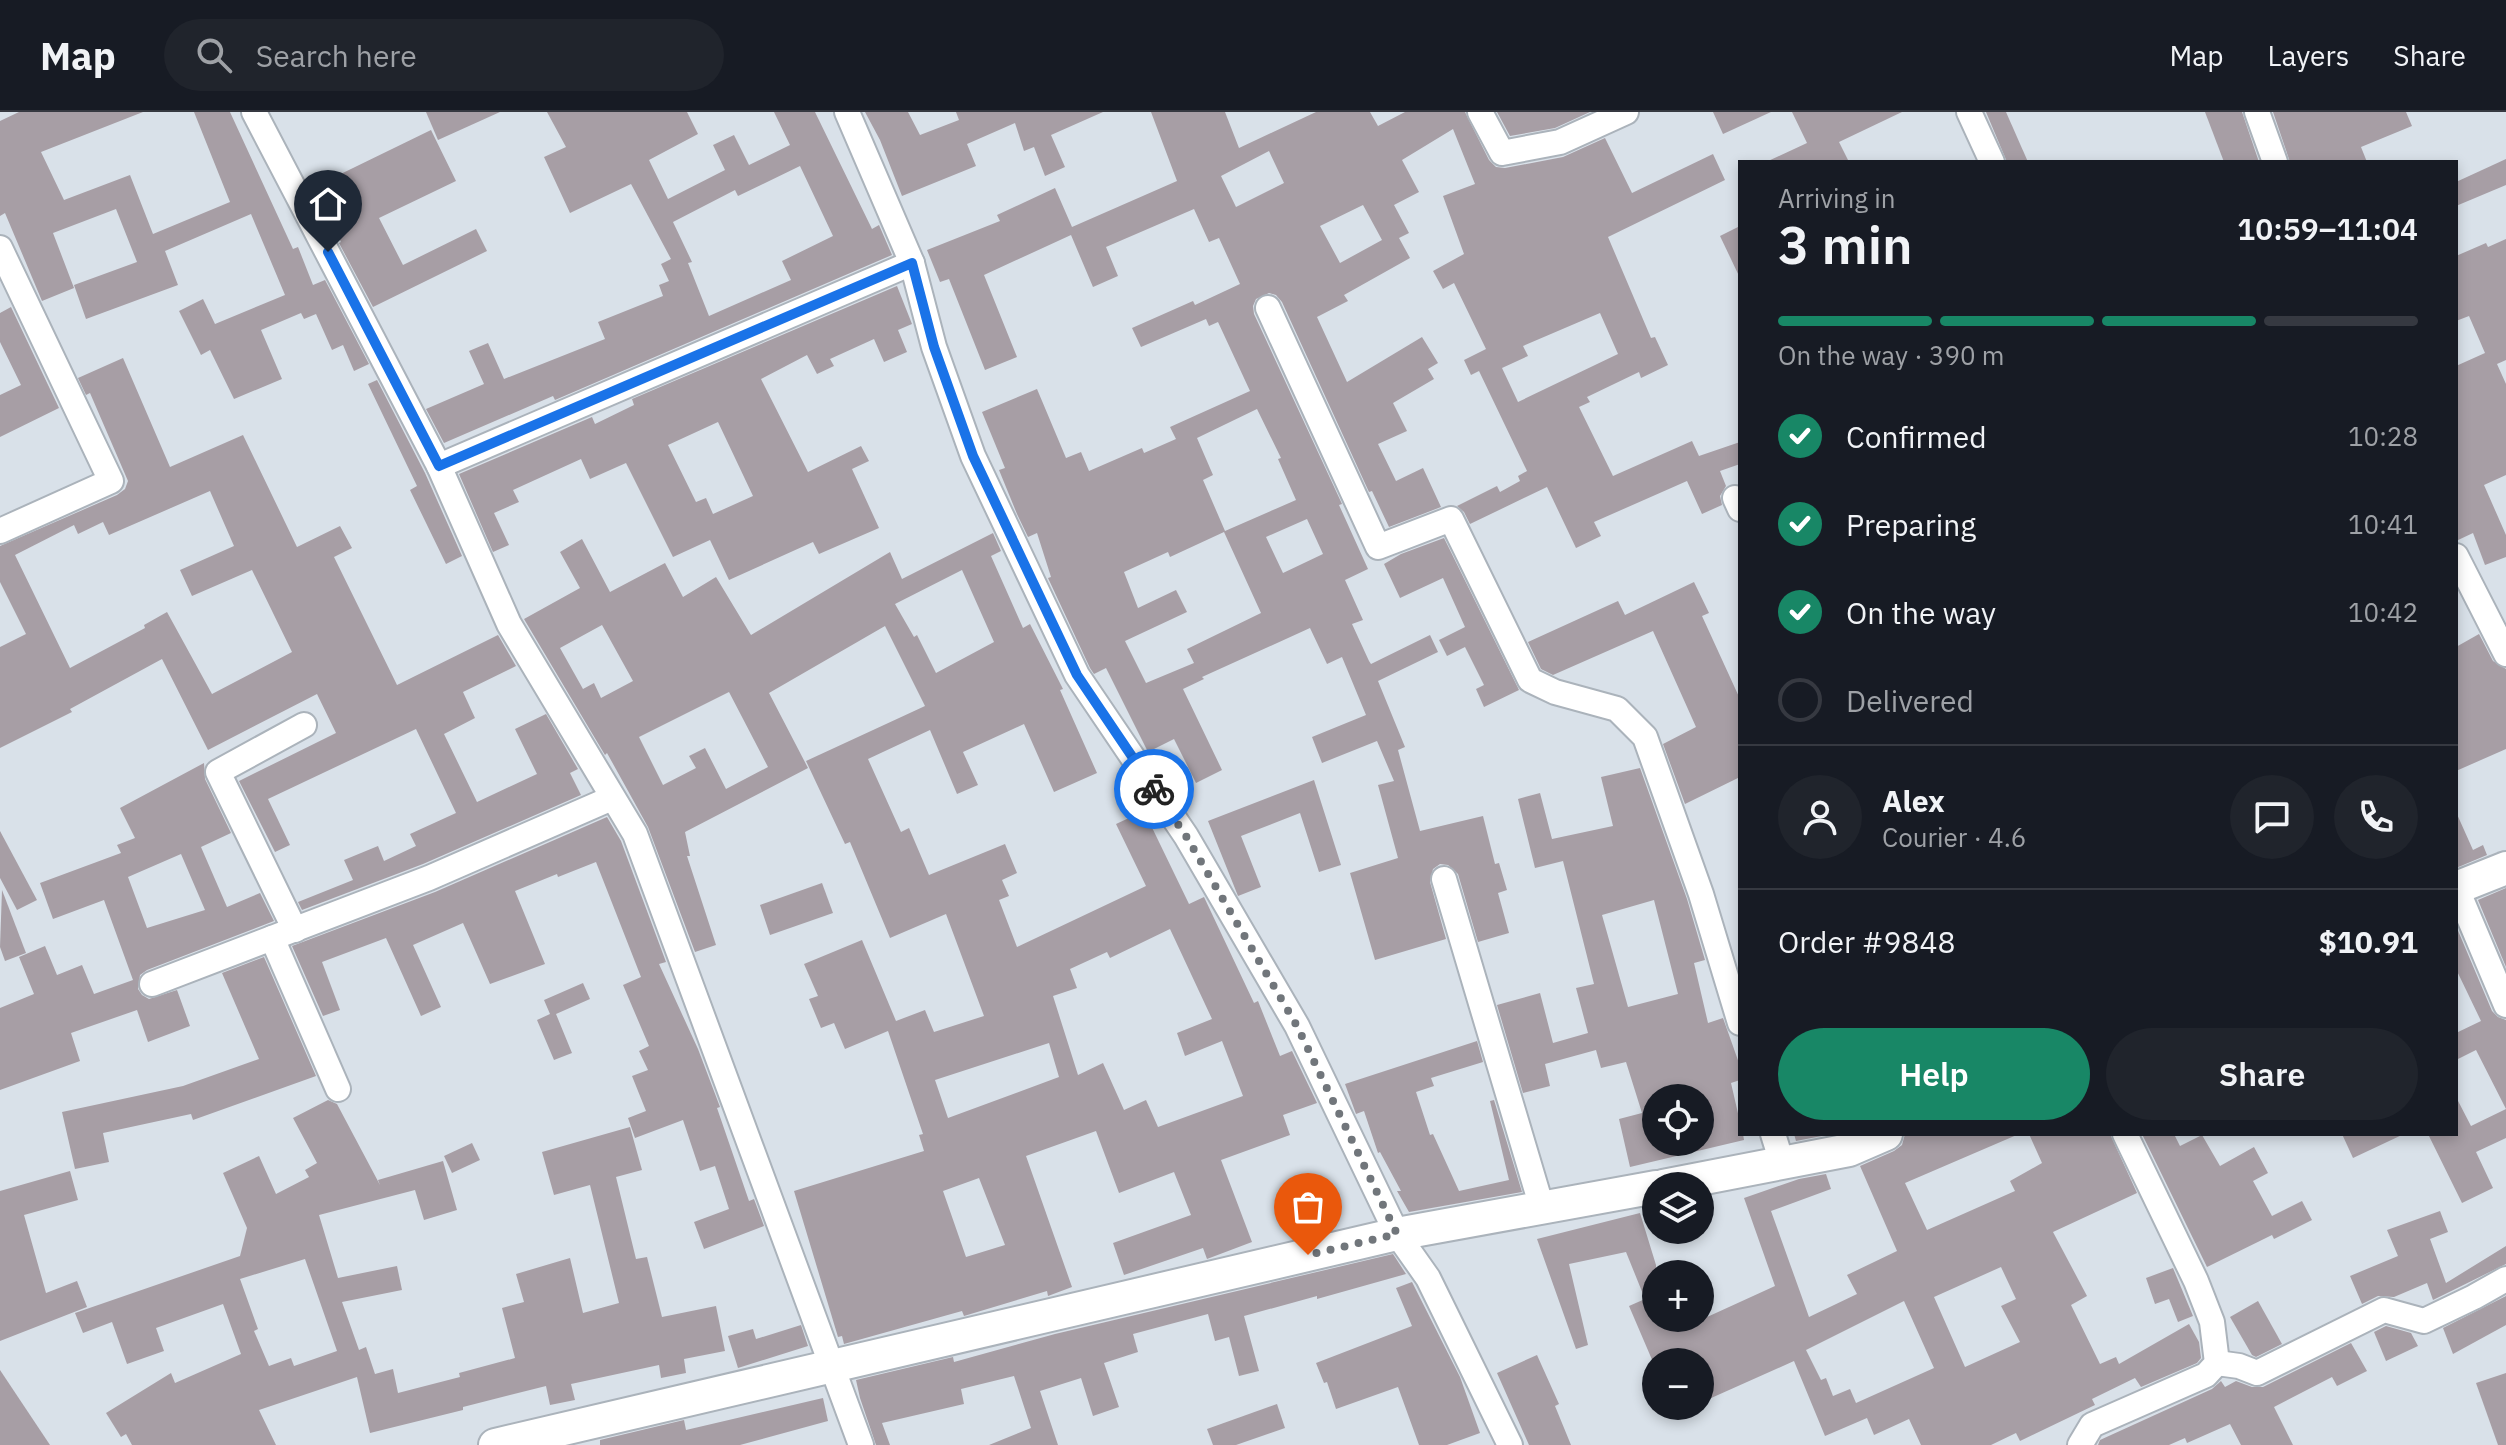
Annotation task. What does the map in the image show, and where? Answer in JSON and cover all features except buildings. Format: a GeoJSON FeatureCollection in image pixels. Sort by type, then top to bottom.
{"type":"FeatureCollection","features":[{"type":"Feature","properties":{"kind":"street"},"geometry":{"type":"LineString","coordinates":[[254,112],[439,466],[509,624],[635,834],[861,1445]]}},
{"type":"Feature","properties":{"kind":"street"},"geometry":{"type":"LineString","coordinates":[[847,112],[912,263],[934,347],[973,456],[1077,675],[1186,836],[1297,1026],[1397,1234],[1428,1278],[1510,1445]]}},
{"type":"Feature","properties":{"kind":"street"},"geometry":{"type":"LineString","coordinates":[[1480,112],[1502,153],[1560,142],[1626,112]]}},
{"type":"Feature","properties":{"kind":"street"},"geometry":{"type":"LineString","coordinates":[[1969,112],[1991,160]]}},
{"type":"Feature","properties":{"kind":"street"},"geometry":{"type":"LineString","coordinates":[[2257,112],[2274,160]]}},
{"type":"Feature","properties":{"kind":"street"},"geometry":{"type":"LineString","coordinates":[[0,248],[111,481],[0,531]]}},
{"type":"Feature","properties":{"kind":"street"},"geometry":{"type":"LineString","coordinates":[[439,466],[912,263]]}},
{"type":"Feature","properties":{"kind":"street"},"geometry":{"type":"LineString","coordinates":[[1268,308],[1378,547],[1451,519],[1530,680],[1555,692],[1617,709],[1645,737],[1701,894],[1738,1016]]}},
{"type":"Feature","properties":{"kind":"street"},"geometry":{"type":"LineString","coordinates":[[2458,560],[2506,654]]}},
{"type":"Feature","properties":{"kind":"street"},"geometry":{"type":"LineString","coordinates":[[295,930],[218,772],[304,725]]}},
{"type":"Feature","properties":{"kind":"street"},"geometry":{"type":"LineString","coordinates":[[152,984],[429,878],[612,798]]}},
{"type":"Feature","properties":{"kind":"street"},"geometry":{"type":"LineString","coordinates":[[2458,887],[2506,868]]}},
{"type":"Feature","properties":{"kind":"street"},"geometry":{"type":"LineString","coordinates":[[1444,879],[1542,1208]]}},
{"type":"Feature","properties":{"kind":"street"},"geometry":{"type":"LineString","coordinates":[[2458,893],[2506,1005]]}},
{"type":"Feature","properties":{"kind":"street"},"geometry":{"type":"LineString","coordinates":[[272,938],[338,1089]]}},
{"type":"Feature","properties":{"kind":"street"},"geometry":{"type":"LineString","coordinates":[[1707,1172],[1778,1149],[1849,1150],[1881,1136]]}},
{"type":"Feature","properties":{"kind":"street"},"geometry":{"type":"LineString","coordinates":[[2080,1445],[2092,1425],[2196,1380],[2206,1375],[2217,1363],[2212,1322],[2126,1136]]}},
{"type":"Feature","properties":{"kind":"street"},"geometry":{"type":"LineString","coordinates":[[495,1445],[1397,1234],[1642,1190]]}},
{"type":"Feature","properties":{"kind":"street"},"geometry":{"type":"LineString","coordinates":[[2217,1363],[2239,1366],[2257,1373],[2384,1310],[2424,1321],[2506,1279]]}},
{"type":"Feature","properties":{"kind":"way so far"},"geometry":{"type":"LineString","coordinates":[[1154,789],[1186,836],[1297,1026],[1397,1234],[1308,1255]]}},
{"type":"Feature","properties":{"kind":"route"},"geometry":{"type":"LineString","coordinates":[[328,252],[439,466],[912,263],[934,347],[973,456],[1077,675],[1154,789]]}}]}
